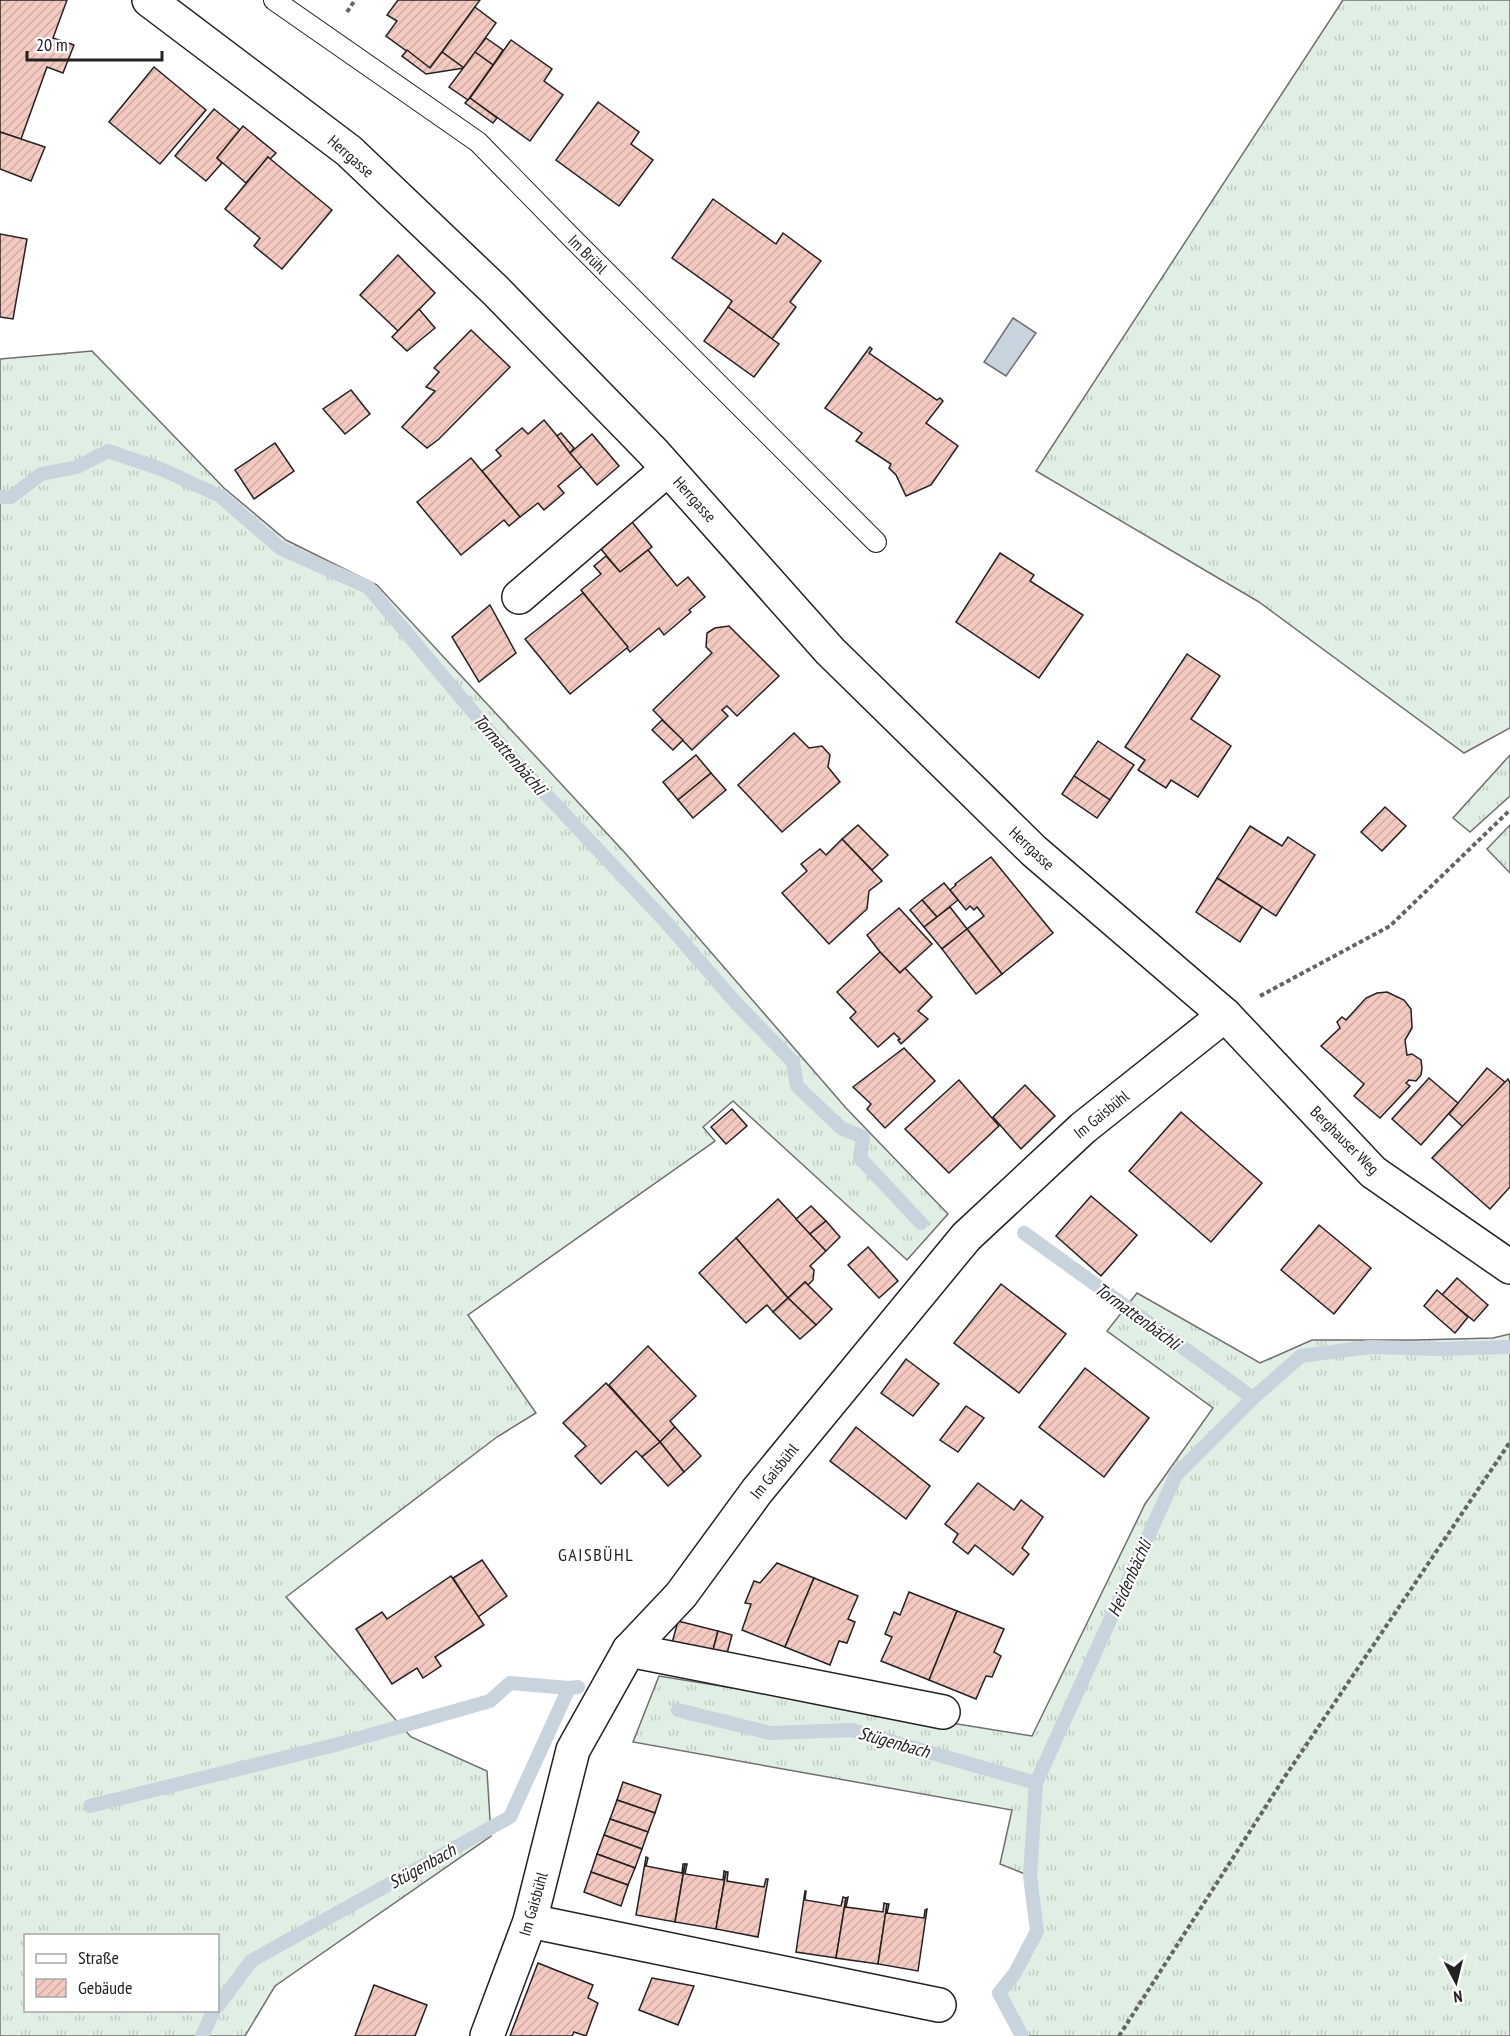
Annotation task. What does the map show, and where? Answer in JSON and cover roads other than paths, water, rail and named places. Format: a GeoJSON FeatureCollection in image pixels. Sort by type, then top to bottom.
{"type":"FeatureCollection","features":[{"type":"Feature","properties":{"kind":"street","name":"Herrgasse"},"geometry":{"type":"LineString","coordinates":[[149,0],[349,151],[496,291],[668,469],[854,675],[1034,850],[1225,1015]]}},
{"type":"Feature","properties":{"kind":"street"},"geometry":{"type":"LineString","coordinates":[[519,597],[668,469]]}},
{"type":"Feature","properties":{"kind":"street","name":"Berghauser Weg"},"geometry":{"type":"LineString","coordinates":[[1225,1015],[1373,1172],[1510,1267]]}},
{"type":"Feature","properties":{"kind":"street","name":"Im Gaisbühl"},"geometry":{"type":"LineString","coordinates":[[487,2036],[530,1921],[573,1750],[629,1650],[681,1595],[757,1491],[966,1237],[1083,1128],[1225,1015]]}},
{"type":"Feature","properties":{"kind":"street"},"geometry":{"type":"LineString","coordinates":[[629,1650],[943,1712]]}},
{"type":"Feature","properties":{"kind":"street"},"geometry":{"type":"LineString","coordinates":[[530,1921],[939,2005]]}},
{"type":"Feature","properties":{"kind":"lane","name":"Im Brühl"},"geometry":{"type":"LineString","coordinates":[[274,0],[478,142],[876,542]]}},
{"type":"Feature","properties":{"kind":"waterway","name":"Tormattenbächli"},"geometry":{"type":"LineString","coordinates":[[0,497],[11,497],[41,474],[77,467],[108,451],[161,469],[220,496],[280,548],[368,587],[511,757],[793,1062],[797,1086],[841,1128],[863,1137],[860,1158],[921,1223]]}},
{"type":"Feature","properties":{"kind":"waterway","name":"Tormattenbächli"},"geometry":{"type":"LineString","coordinates":[[1024,1233],[1253,1398]]}},
{"type":"Feature","properties":{"kind":"waterway","name":"Heidenbächli"},"geometry":{"type":"LineString","coordinates":[[1022,2036],[999,1993],[1015,1973],[1037,1931],[1030,1876],[1036,1783],[1176,1475],[1253,1398],[1301,1356],[1370,1347],[1437,1349],[1510,1347]]}},
{"type":"Feature","properties":{"kind":"waterway"},"geometry":{"type":"LineString","coordinates":[[90,1806],[335,1745],[490,1701],[510,1683],[569,1688]]}},
{"type":"Feature","properties":{"kind":"waterway","name":"Stügenbach"},"geometry":{"type":"LineString","coordinates":[[219,2005],[251,1961],[510,1817],[569,1688],[578,1687]]}},
{"type":"Feature","properties":{"kind":"waterway","name":"Stügenbach"},"geometry":{"type":"LineString","coordinates":[[678,1710],[770,1733],[852,1730],[1036,1783]]}},
{"type":"Feature","properties":{"kind":"waterway","name":"Stügenbach"},"geometry":{"type":"LineString","coordinates":[[202,2036],[213,2012]]}},
{"type":"Feature","properties":{"kind":"district","name":"GAISBÜHL"},"geometry":{"type":"Point","coordinates":[596,1554]}}]}
